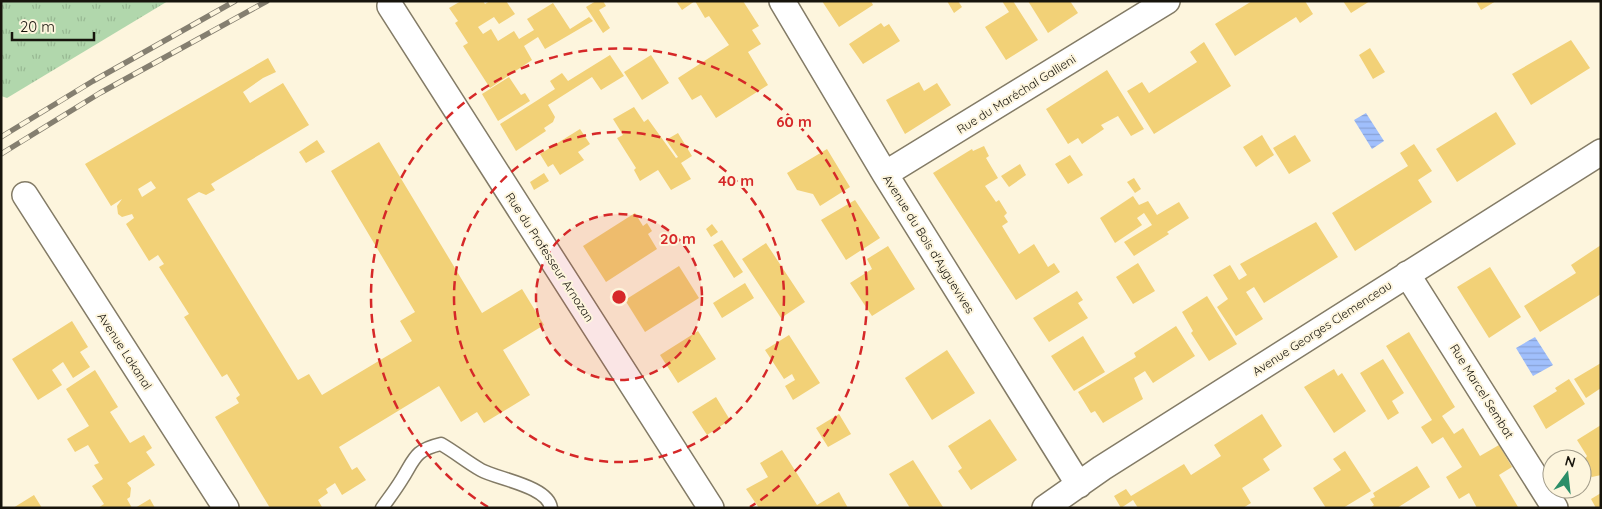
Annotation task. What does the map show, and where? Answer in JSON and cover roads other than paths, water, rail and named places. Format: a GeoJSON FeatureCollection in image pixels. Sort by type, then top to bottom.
{"type":"FeatureCollection","features":[{"type":"Feature","properties":{"kind":"street","name":"Avenue du Bois d'Ayguevives"},"geometry":{"type":"LineString","coordinates":[[782,1],[885,174],[1065,499]]}},
{"type":"Feature","properties":{"kind":"street","name":"Rue du Maréchal Gallieni"},"geometry":{"type":"LineString","coordinates":[[885,174],[1151,5]]}},
{"type":"Feature","properties":{"kind":"street","name":"Rue du Professeur Arnozan"},"geometry":{"type":"LineString","coordinates":[[390,6],[711,508]]}},
{"type":"Feature","properties":{"kind":"street","name":"Avenue Georges Clemenceau"},"geometry":{"type":"LineString","coordinates":[[1065,499],[1407,274],[1601,152]]}},
{"type":"Feature","properties":{"kind":"street","name":"Avenue Lakanal"},"geometry":{"type":"LineString","coordinates":[[25,195],[226,508]]}},
{"type":"Feature","properties":{"kind":"street","name":"Rue Marcel Sembat"},"geometry":{"type":"LineString","coordinates":[[1407,274],[1555,508]]}},
{"type":"Feature","properties":{"kind":"lane"},"geometry":{"type":"LineString","coordinates":[[382,508],[403,478],[412,458],[427,447],[441,444],[481,470],[537,491],[549,506]]}},
{"type":"Feature","properties":{"kind":"water"},"geometry":{"type":"Polygon","coordinates":[[[1366,113],[1384,141],[1372,149],[1354,120],[1366,113]]]}},
{"type":"Feature","properties":{"kind":"water"},"geometry":{"type":"Polygon","coordinates":[[[1535,337],[1553,365],[1533,376],[1516,348],[1535,337]]]}},
{"type":"Feature","properties":{"kind":"railway"},"geometry":{"type":"LineString","coordinates":[[1,137],[93,81],[235,1]]}},
{"type":"Feature","properties":{"kind":"railway"},"geometry":{"type":"LineString","coordinates":[[1,154],[100,93],[267,1]]}}]}
